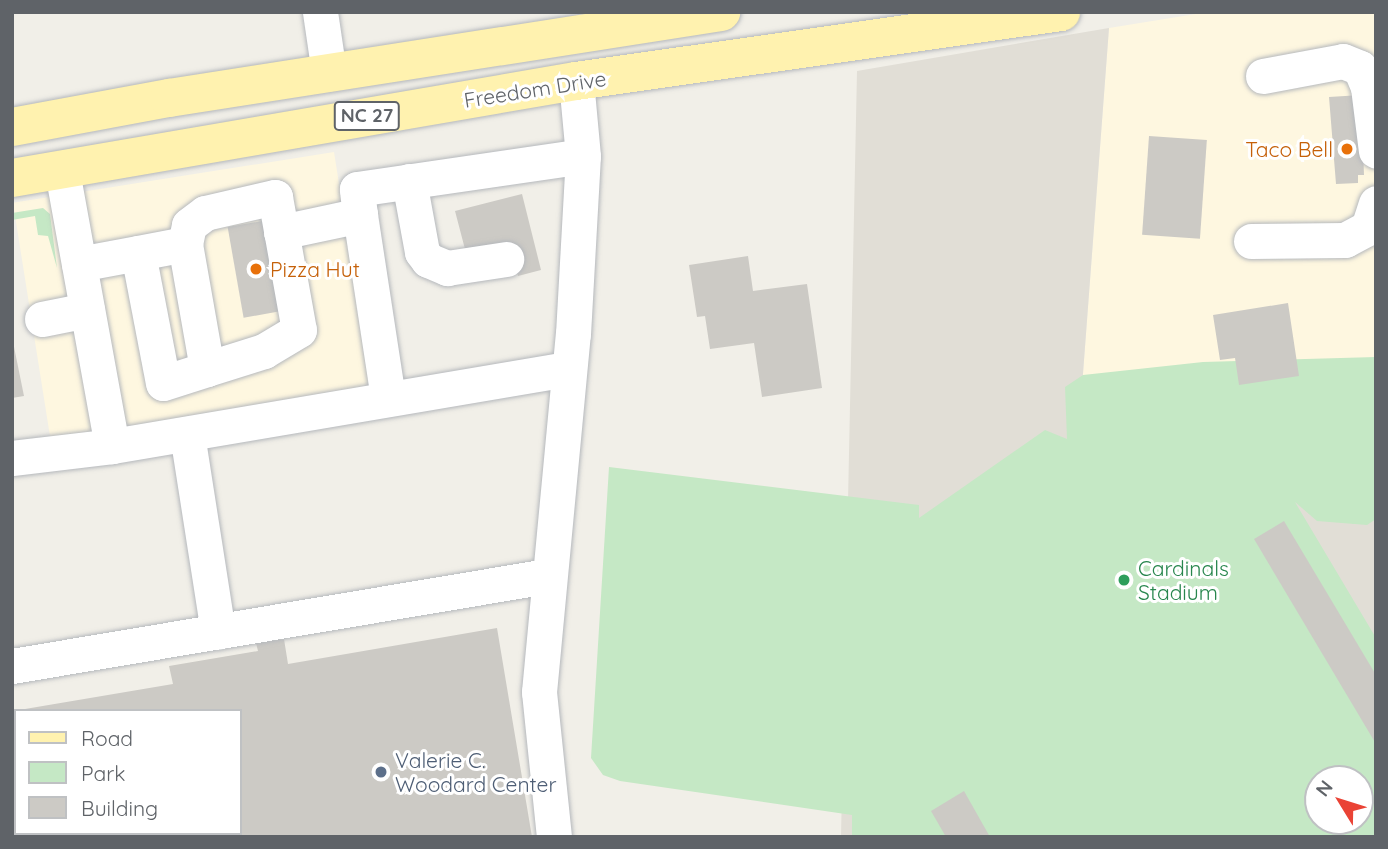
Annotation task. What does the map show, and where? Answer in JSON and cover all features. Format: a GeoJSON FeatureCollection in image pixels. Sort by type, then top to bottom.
{"type":"FeatureCollection","features":[{"type":"Feature","properties":{"kind":"main road","name":"NC 27"},"geometry":{"type":"LineString","coordinates":[[12,127],[169,98],[721,12]]}},
{"type":"Feature","properties":{"kind":"main road","name":"Freedom Drive"},"geometry":{"type":"LineString","coordinates":[[12,178],[576,81],[954,20],[1061,12]]}},
{"type":"Feature","properties":{"kind":"main road"},"geometry":{"type":"LineString","coordinates":[[62,170],[61,157],[70,135],[132,118],[169,98]]}},
{"type":"Feature","properties":{"kind":"lane"},"geometry":{"type":"LineString","coordinates":[[320,12],[329,73]]}},
{"type":"Feature","properties":{"kind":"lane"},"geometry":{"type":"LineString","coordinates":[[1263,76],[1343,61],[1360,68],[1368,87],[1376,151]]}},
{"type":"Feature","properties":{"kind":"lane"},"geometry":{"type":"LineString","coordinates":[[554,837],[539,692],[547,576],[568,369],[583,156],[576,81]]}},
{"type":"Feature","properties":{"kind":"lane"},"geometry":{"type":"LineString","coordinates":[[388,398],[357,189],[583,156]]}},
{"type":"Feature","properties":{"kind":"lane"},"geometry":{"type":"LineString","coordinates":[[62,170],[112,446]]}},
{"type":"Feature","properties":{"kind":"lane"},"geometry":{"type":"LineString","coordinates":[[410,181],[422,252],[428,260],[447,268],[506,259]]}},
{"type":"Feature","properties":{"kind":"lane"},"geometry":{"type":"LineString","coordinates":[[138,253],[163,383],[264,351],[299,330],[275,197],[205,213],[189,225],[185,244],[206,369]]}},
{"type":"Feature","properties":{"kind":"lane"},"geometry":{"type":"LineString","coordinates":[[1251,241],[1345,240],[1368,228],[1376,203]]}},
{"type":"Feature","properties":{"kind":"lane"},"geometry":{"type":"LineString","coordinates":[[281,232],[360,215]]}},
{"type":"Feature","properties":{"kind":"lane"},"geometry":{"type":"LineString","coordinates":[[79,264],[185,244]]}},
{"type":"Feature","properties":{"kind":"lane"},"geometry":{"type":"LineString","coordinates":[[42,319],[88,310]]}},
{"type":"Feature","properties":{"kind":"lane"},"geometry":{"type":"LineString","coordinates":[[12,458],[187,434],[568,369]]}},
{"type":"Feature","properties":{"kind":"lane"},"geometry":{"type":"LineString","coordinates":[[187,434],[218,632]]}},
{"type":"Feature","properties":{"kind":"lane"},"geometry":{"type":"LineString","coordinates":[[12,666],[547,576]]}},
{"type":"Feature","properties":{"kind":"shaded area"},"geometry":{"type":"Polygon","coordinates":[[[1208,12],[1376,12],[1376,425],[1078,440],[1109,28],[1208,12]]]}},
{"type":"Feature","properties":{"kind":"shaded area"},"geometry":{"type":"Polygon","coordinates":[[[1109,28],[1078,440],[1376,425],[1376,837],[841,837],[857,71],[1109,28]]]}},
{"type":"Feature","properties":{"kind":"shaded area"},"geometry":{"type":"Polygon","coordinates":[[[334,152],[372,390],[51,441],[13,203],[334,152]]]}},
{"type":"Feature","properties":{"kind":"green space"},"geometry":{"type":"Polygon","coordinates":[[[43,208],[50,214],[57,268],[48,236],[38,235],[35,216],[12,220],[12,213],[43,208]]]}},
{"type":"Feature","properties":{"kind":"green space"},"geometry":{"type":"Polygon","coordinates":[[[1376,357],[1376,519],[1367,525],[1317,521],[1295,502],[1376,638],[1376,837],[852,837],[852,815],[620,781],[603,775],[591,758],[609,467],[919,505],[919,518],[1045,430],[1067,439],[1065,387],[1083,375],[1203,362],[1376,357]]]}},
{"type":"Feature","properties":{"kind":"building","name":"Taco Bell"},"geometry":{"type":"Polygon","coordinates":[[[1361,95],[1364,175],[1358,175],[1358,183],[1336,184],[1329,97],[1361,95]]]}},
{"type":"Feature","properties":{"kind":"building"},"geometry":{"type":"Polygon","coordinates":[[[1149,136],[1207,140],[1200,239],[1142,235],[1149,136]]]}},
{"type":"Feature","properties":{"kind":"building"},"geometry":{"type":"Polygon","coordinates":[[[522,194],[541,270],[518,276],[509,242],[466,253],[455,211],[522,194]]]}},
{"type":"Feature","properties":{"kind":"building","name":"Pizza Hut"},"geometry":{"type":"Polygon","coordinates":[[[268,220],[284,311],[244,318],[228,227],[268,220]]]}},
{"type":"Feature","properties":{"kind":"building"},"geometry":{"type":"Polygon","coordinates":[[[748,256],[753,291],[807,284],[822,388],[762,397],[754,343],[710,349],[705,316],[697,317],[689,265],[748,256]]]}},
{"type":"Feature","properties":{"kind":"building"},"geometry":{"type":"Polygon","coordinates":[[[1288,303],[1299,376],[1239,385],[1235,358],[1220,360],[1213,315],[1288,303]]]}},
{"type":"Feature","properties":{"kind":"building"},"geometry":{"type":"Polygon","coordinates":[[[12,337],[24,396],[12,398],[12,337]]]}},
{"type":"Feature","properties":{"kind":"building"},"geometry":{"type":"Polygon","coordinates":[[[1284,521],[1376,675],[1376,744],[1254,539],[1284,521]]]}},
{"type":"Feature","properties":{"kind":"building","name":"Valerie C. Woodard Center"},"geometry":{"type":"Polygon","coordinates":[[[497,628],[532,837],[12,837],[14,712],[14,835],[242,835],[242,709],[25,709],[173,684],[169,666],[258,651],[256,643],[284,639],[288,664],[497,628]]]}},
{"type":"Feature","properties":{"kind":"building"},"geometry":{"type":"Polygon","coordinates":[[[964,791],[990,837],[946,837],[931,811],[964,791]]]}},
{"type":"Feature","properties":{"kind":"place","name":"Taco Bell"},"geometry":{"type":"Point","coordinates":[1347,149]}},
{"type":"Feature","properties":{"kind":"place","name":"Pizza Hut"},"geometry":{"type":"Point","coordinates":[256,269]}},
{"type":"Feature","properties":{"kind":"place","name":"Cardinals Stadium"},"geometry":{"type":"Point","coordinates":[1124,580]}},
{"type":"Feature","properties":{"kind":"place","name":"Valerie C. Woodard Center"},"geometry":{"type":"Point","coordinates":[381,772]}}]}
